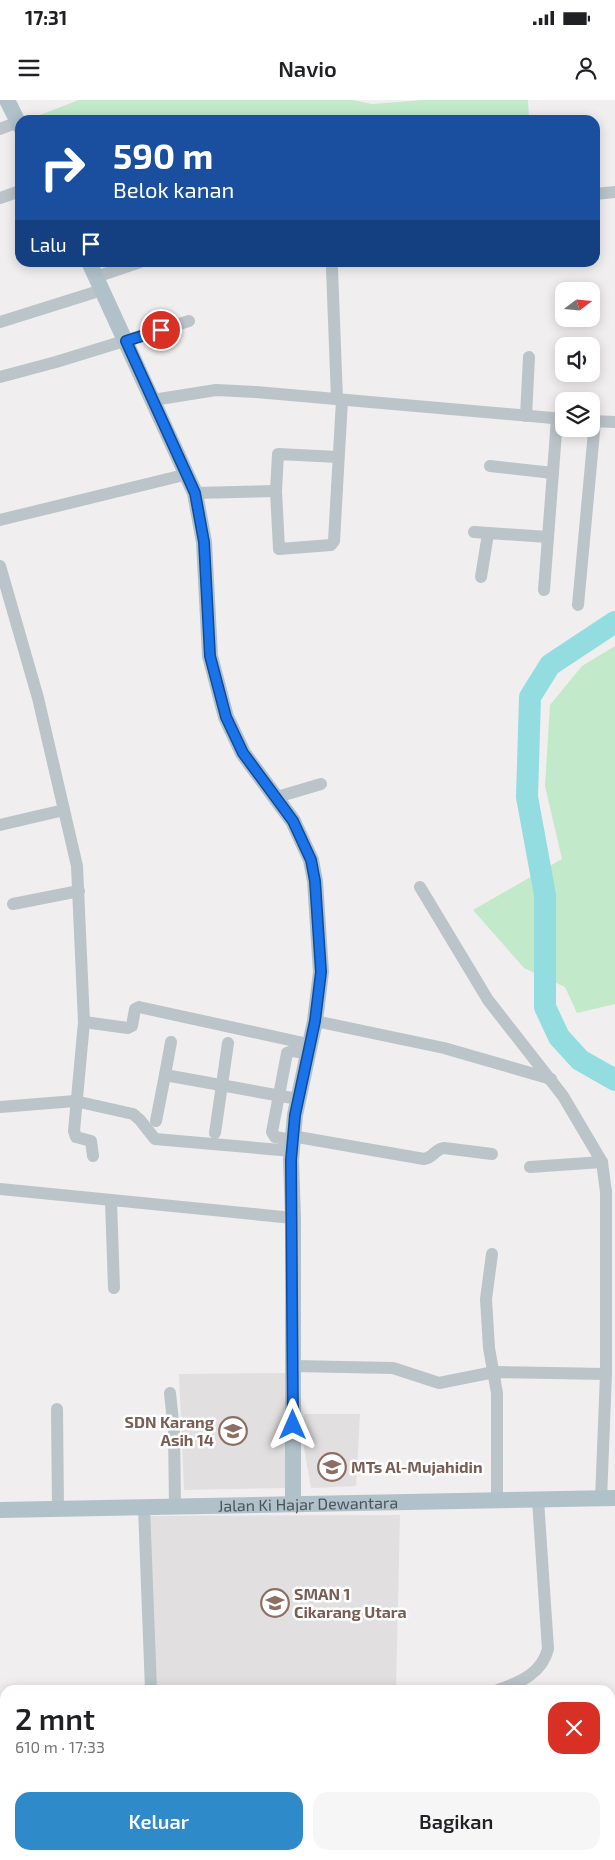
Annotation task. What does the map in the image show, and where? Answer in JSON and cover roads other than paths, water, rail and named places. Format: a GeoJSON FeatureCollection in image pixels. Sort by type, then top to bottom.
{"type":"FeatureCollection","features":[{"type":"Feature","properties":{"kind":"main road"},"geometry":{"type":"LineString","coordinates":[[7,100],[15,116]]}},
{"type":"Feature","properties":{"kind":"main road"},"geometry":{"type":"LineString","coordinates":[[95,276],[188,474],[195,493],[204,542],[210,656],[229,726],[240,747],[293,821],[304,844],[315,881],[321,972],[315,1021],[307,1049],[292,1142],[293,1504]]}},
{"type":"Feature","properties":{"kind":"main road","name":"Jalan Ki Hajar Dewantara"},"geometry":{"type":"LineString","coordinates":[[0,1510],[608,1499]]}},
{"type":"Feature","properties":{"kind":"street"},"geometry":{"type":"LineString","coordinates":[[0,129],[15,125]]}},
{"type":"Feature","properties":{"kind":"street"},"geometry":{"type":"LineString","coordinates":[[600,194],[615,192]]}},
{"type":"Feature","properties":{"kind":"street"},"geometry":{"type":"LineString","coordinates":[[0,198],[15,193]]}},
{"type":"Feature","properties":{"kind":"street"},"geometry":{"type":"LineString","coordinates":[[0,322],[95,276],[124,267]]}},
{"type":"Feature","properties":{"kind":"street"},"geometry":{"type":"LineString","coordinates":[[332,269],[339,400],[338,457],[333,544],[279,549],[276,491],[278,454],[338,457]]}},
{"type":"Feature","properties":{"kind":"street"},"geometry":{"type":"LineString","coordinates":[[0,376],[126,341],[189,321]]}},
{"type":"Feature","properties":{"kind":"street"},"geometry":{"type":"LineString","coordinates":[[526,416],[529,357]]}},
{"type":"Feature","properties":{"kind":"street"},"geometry":{"type":"LineString","coordinates":[[153,400],[216,390],[555,418]]}},
{"type":"Feature","properties":{"kind":"street"},"geometry":{"type":"LineString","coordinates":[[600,421],[615,422]]}},
{"type":"Feature","properties":{"kind":"street"},"geometry":{"type":"LineString","coordinates":[[544,590],[553,473],[558,437]]}},
{"type":"Feature","properties":{"kind":"street"},"geometry":{"type":"LineString","coordinates":[[578,605],[592,437]]}},
{"type":"Feature","properties":{"kind":"street"},"geometry":{"type":"LineString","coordinates":[[490,466],[553,473]]}},
{"type":"Feature","properties":{"kind":"street"},"geometry":{"type":"LineString","coordinates":[[0,520],[188,474]]}},
{"type":"Feature","properties":{"kind":"street"},"geometry":{"type":"LineString","coordinates":[[195,493],[276,491]]}},
{"type":"Feature","properties":{"kind":"street"},"geometry":{"type":"LineString","coordinates":[[474,532],[548,538]]}},
{"type":"Feature","properties":{"kind":"street"},"geometry":{"type":"LineString","coordinates":[[481,577],[488,534]]}},
{"type":"Feature","properties":{"kind":"street"},"geometry":{"type":"LineString","coordinates":[[0,566],[38,698],[77,866],[84,1022],[75,1101],[75,1136],[91,1142],[93,1156]]}},
{"type":"Feature","properties":{"kind":"street"},"geometry":{"type":"LineString","coordinates":[[277,797],[321,784]]}},
{"type":"Feature","properties":{"kind":"street"},"geometry":{"type":"LineString","coordinates":[[0,825],[64,810]]}},
{"type":"Feature","properties":{"kind":"street"},"geometry":{"type":"LineString","coordinates":[[420,887],[488,1000],[551,1079],[602,1162],[606,1192],[608,1499]]}},
{"type":"Feature","properties":{"kind":"street"},"geometry":{"type":"LineString","coordinates":[[13,904],[79,891]]}},
{"type":"Feature","properties":{"kind":"street"},"geometry":{"type":"LineString","coordinates":[[84,1022],[128,1028],[132,1026],[135,1009],[139,1006],[307,1049]]}},
{"type":"Feature","properties":{"kind":"street"},"geometry":{"type":"LineString","coordinates":[[315,1021],[444,1048],[551,1079]]}},
{"type":"Feature","properties":{"kind":"street"},"geometry":{"type":"LineString","coordinates":[[156,1121],[171,1042]]}},
{"type":"Feature","properties":{"kind":"street"},"geometry":{"type":"LineString","coordinates":[[214,1133],[223,1085],[228,1043]]}},
{"type":"Feature","properties":{"kind":"street"},"geometry":{"type":"LineString","coordinates":[[292,1142],[272,1135],[287,1054],[307,1049]]}},
{"type":"Feature","properties":{"kind":"street"},"geometry":{"type":"LineString","coordinates":[[165,1075],[298,1099]]}},
{"type":"Feature","properties":{"kind":"street"},"geometry":{"type":"LineString","coordinates":[[0,1107],[75,1101],[132,1114],[140,1120],[155,1139],[292,1142],[424,1159],[431,1157],[438,1149],[444,1148],[492,1154]]}},
{"type":"Feature","properties":{"kind":"street"},"geometry":{"type":"LineString","coordinates":[[530,1167],[602,1162]]}},
{"type":"Feature","properties":{"kind":"street"},"geometry":{"type":"LineString","coordinates":[[0,1189],[111,1202],[293,1218]]}},
{"type":"Feature","properties":{"kind":"street"},"geometry":{"type":"LineString","coordinates":[[111,1202],[114,1288]]}},
{"type":"Feature","properties":{"kind":"street"},"geometry":{"type":"LineString","coordinates":[[492,1254],[486,1299],[489,1348],[494,1372],[498,1426],[497,1500]]}},
{"type":"Feature","properties":{"kind":"street"},"geometry":{"type":"LineString","coordinates":[[294,1366],[393,1368],[439,1383],[494,1372],[606,1374]]}},
{"type":"Feature","properties":{"kind":"street"},"geometry":{"type":"LineString","coordinates":[[170,1392],[174,1430],[175,1506]]}},
{"type":"Feature","properties":{"kind":"street"},"geometry":{"type":"LineString","coordinates":[[57,1409],[58,1509]]}},
{"type":"Feature","properties":{"kind":"street"},"geometry":{"type":"LineString","coordinates":[[509,1685],[536,1672],[545,1662],[548,1649],[538,1500]]}},
{"type":"Feature","properties":{"kind":"street"},"geometry":{"type":"LineString","coordinates":[[144,1507],[151,1685]]}},
{"type":"Feature","properties":{"kind":"waterway"},"geometry":{"type":"LineString","coordinates":[[615,622],[550,665],[530,697],[527,797],[545,895],[545,1007],[559,1037],[580,1060],[615,1080]]}},
{"type":"Feature","properties":{"kind":"place","name":"SDN Karang Asih 14"},"geometry":{"type":"Point","coordinates":[233,1431]}},
{"type":"Feature","properties":{"kind":"place","name":"MTs Al-Mujahidin"},"geometry":{"type":"Point","coordinates":[332,1467]}},
{"type":"Feature","properties":{"kind":"place","name":"SMAN 1 Cikarang Utara"},"geometry":{"type":"Point","coordinates":[275,1603]}}]}
